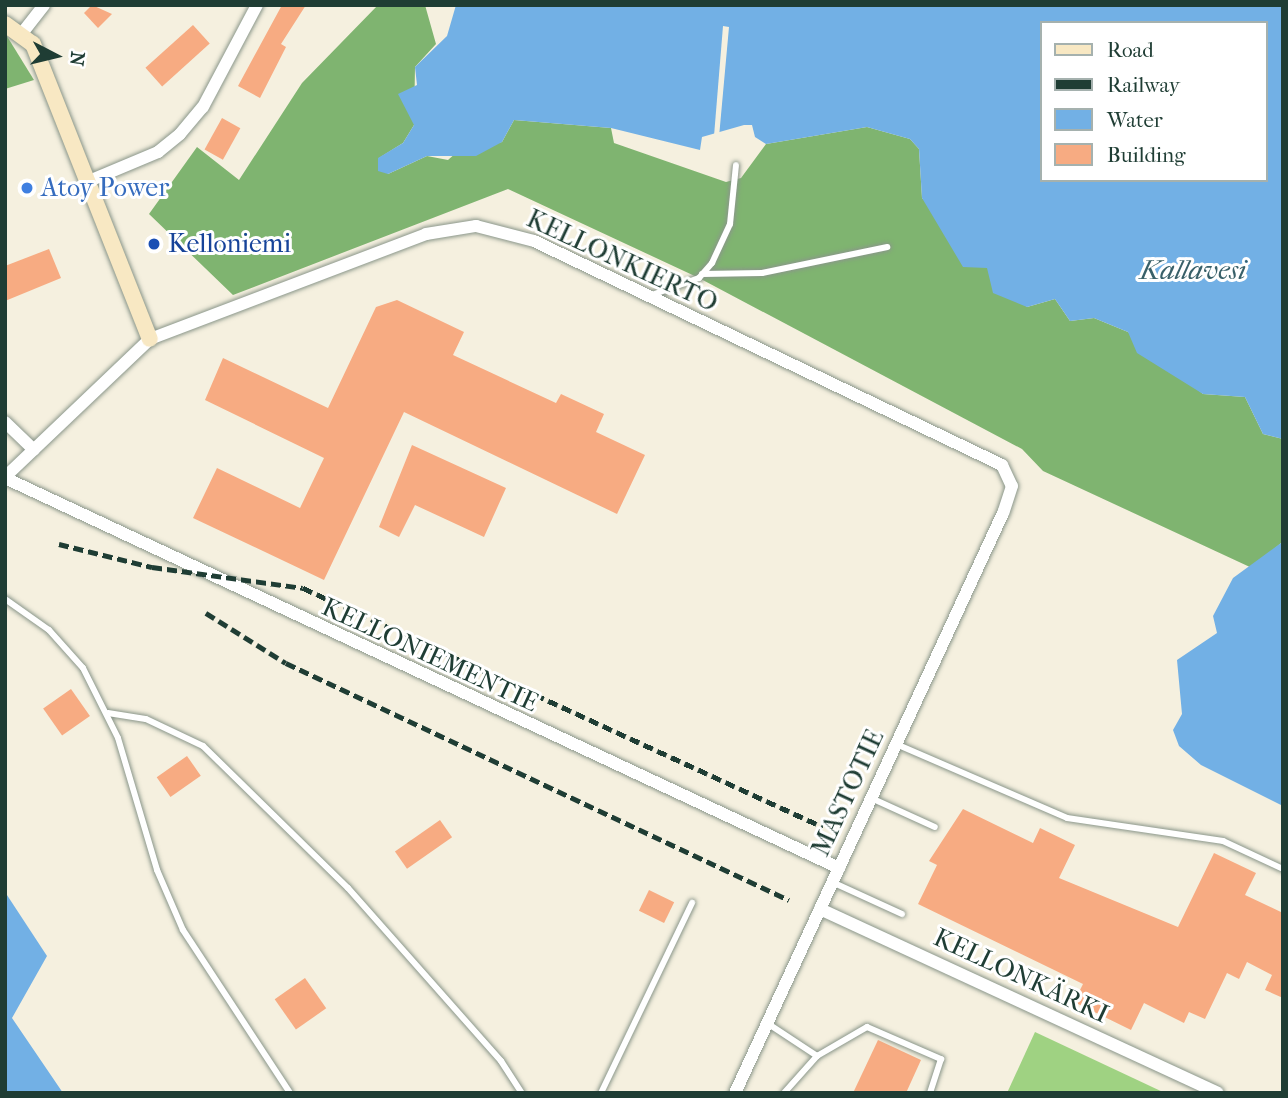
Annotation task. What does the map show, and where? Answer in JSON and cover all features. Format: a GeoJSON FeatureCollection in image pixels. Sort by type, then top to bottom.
{"type":"FeatureCollection","features":[{"type":"Feature","properties":{"kind":"street"},"geometry":{"type":"LineString","coordinates":[[23,32],[44,5]]}},
{"type":"Feature","properties":{"kind":"street"},"geometry":{"type":"LineString","coordinates":[[89,181],[158,152],[180,134],[202,107],[257,5]]}},
{"type":"Feature","properties":{"kind":"street"},"geometry":{"type":"LineString","coordinates":[[5,24],[23,32],[89,181],[149,339]]}},
{"type":"Feature","properties":{"kind":"street","name":"KELLONKIERTO"},"geometry":{"type":"LineString","coordinates":[[5,477],[149,339],[454,227],[534,241],[991,458],[1010,475],[1003,513]]}},
{"type":"Feature","properties":{"kind":"street"},"geometry":{"type":"LineString","coordinates":[[5,422],[34,450]]}},
{"type":"Feature","properties":{"kind":"street","name":"KELLONIEMENTIE"},"geometry":{"type":"LineString","coordinates":[[5,477],[839,868]]}},
{"type":"Feature","properties":{"kind":"street","name":"MASTOTIE"},"geometry":{"type":"LineString","coordinates":[[735,1093],[1003,513]]}},
{"type":"Feature","properties":{"kind":"street","name":"KELLONKÄRKI"},"geometry":{"type":"LineString","coordinates":[[820,909],[1201,1089],[1218,1093]]}},
{"type":"Feature","properties":{"kind":"lane"},"geometry":{"type":"LineString","coordinates":[[702,274],[730,224],[736,165]]}},
{"type":"Feature","properties":{"kind":"lane"},"geometry":{"type":"LineString","coordinates":[[648,297],[702,274],[762,273],[887,247]]}},
{"type":"Feature","properties":{"kind":"lane"},"geometry":{"type":"LineString","coordinates":[[5,599],[49,630],[83,668],[108,713],[157,870],[183,930],[290,1093]]}},
{"type":"Feature","properties":{"kind":"lane"},"geometry":{"type":"LineString","coordinates":[[108,713],[146,719],[203,746],[348,888],[501,1061],[522,1093]]}},
{"type":"Feature","properties":{"kind":"lane"},"geometry":{"type":"LineString","coordinates":[[896,744],[1067,818],[1223,842],[1283,869]]}},
{"type":"Feature","properties":{"kind":"lane"},"geometry":{"type":"LineString","coordinates":[[871,799],[935,827]]}},
{"type":"Feature","properties":{"kind":"lane"},"geometry":{"type":"LineString","coordinates":[[832,882],[901,914]]}},
{"type":"Feature","properties":{"kind":"lane"},"geometry":{"type":"LineString","coordinates":[[601,1093],[692,903]]}},
{"type":"Feature","properties":{"kind":"lane"},"geometry":{"type":"LineString","coordinates":[[768,1023],[817,1056]]}},
{"type":"Feature","properties":{"kind":"lane"},"geometry":{"type":"LineString","coordinates":[[784,1093],[817,1056],[848,1034],[878,1027],[941,1059],[930,1093]]}},
{"type":"Feature","properties":{"kind":"green space"},"geometry":{"type":"Polygon","coordinates":[[[378,5],[425,5],[436,44],[415,67],[414,125],[403,143],[379,158],[388,174],[427,156],[448,160],[457,152],[502,142],[514,120],[611,128],[614,143],[726,182],[741,178],[766,144],[867,127],[910,139],[919,149],[922,198],[1027,307],[1055,299],[1070,321],[1094,318],[1128,332],[1203,394],[1245,397],[1263,434],[1283,439],[1281,543],[1252,568],[1043,471],[1022,449],[699,278],[508,189],[233,295],[149,214],[197,147],[239,180],[302,83],[378,5]]]}},
{"type":"Feature","properties":{"kind":"green space"},"geometry":{"type":"Polygon","coordinates":[[[5,33],[34,80],[5,89],[5,33]]]}},
{"type":"Feature","properties":{"kind":"green space"},"geometry":{"type":"Polygon","coordinates":[[[1035,1032],[1165,1093],[1007,1093],[1035,1032]]]}},
{"type":"Feature","properties":{"kind":"water","name":"Kallavesi"},"geometry":{"type":"Polygon","coordinates":[[[456,5],[1283,5],[1283,439],[1263,434],[1245,397],[1203,394],[1137,353],[1128,332],[1094,318],[1070,321],[1055,299],[1027,307],[993,293],[987,268],[963,267],[922,198],[919,149],[910,139],[867,127],[766,144],[755,137],[752,125],[744,125],[702,137],[700,150],[611,128],[514,120],[502,142],[476,156],[427,156],[388,174],[378,171],[378,158],[403,143],[414,125],[398,94],[417,85],[415,67],[447,36],[456,5]]]}},
{"type":"Feature","properties":{"kind":"water"},"geometry":{"type":"Polygon","coordinates":[[[1283,514],[1283,806],[1201,765],[1179,746],[1173,730],[1182,714],[1177,660],[1217,633],[1213,616],[1233,578],[1281,543],[1283,514]]]}},
{"type":"Feature","properties":{"kind":"water"},"geometry":{"type":"Polygon","coordinates":[[[5,892],[47,956],[12,1018],[63,1093],[5,1093],[5,892]]]}},
{"type":"Feature","properties":{"kind":"pier"},"geometry":{"type":"Polygon","coordinates":[[[723,26],[729,27],[719,137],[714,136],[723,26]]]}},
{"type":"Feature","properties":{"kind":"building"},"geometry":{"type":"Polygon","coordinates":[[[92,5],[112,14],[98,28],[84,13],[92,5]]]}},
{"type":"Feature","properties":{"kind":"building"},"geometry":{"type":"Polygon","coordinates":[[[282,5],[306,5],[281,44],[286,47],[260,98],[238,86],[282,5]]]}},
{"type":"Feature","properties":{"kind":"building"},"geometry":{"type":"Polygon","coordinates":[[[193,25],[210,44],[162,86],[145,68],[193,25]]]}},
{"type":"Feature","properties":{"kind":"building"},"geometry":{"type":"Polygon","coordinates":[[[222,118],[240,128],[223,160],[205,149],[222,118]]]}},
{"type":"Feature","properties":{"kind":"building"},"geometry":{"type":"Polygon","coordinates":[[[49,249],[61,278],[5,301],[5,266],[49,249]]]}},
{"type":"Feature","properties":{"kind":"building"},"geometry":{"type":"Polygon","coordinates":[[[397,300],[464,332],[453,355],[556,403],[561,394],[604,414],[596,432],[645,455],[617,514],[404,412],[324,580],[193,518],[217,468],[300,508],[324,458],[205,400],[223,358],[328,408],[376,307],[397,300]]]}},
{"type":"Feature","properties":{"kind":"building"},"geometry":{"type":"Polygon","coordinates":[[[412,445],[506,488],[484,537],[415,505],[399,537],[379,527],[412,445]]]}},
{"type":"Feature","properties":{"kind":"building"},"geometry":{"type":"Polygon","coordinates":[[[71,689],[90,716],[62,736],[43,709],[71,689]]]}},
{"type":"Feature","properties":{"kind":"building"},"geometry":{"type":"Polygon","coordinates":[[[187,756],[201,776],[170,797],[157,777],[187,756]]]}},
{"type":"Feature","properties":{"kind":"building"},"geometry":{"type":"Polygon","coordinates":[[[963,809],[1033,843],[1040,828],[1075,845],[1059,878],[1178,927],[1214,853],[1256,873],[1245,895],[1283,913],[1283,998],[1265,990],[1272,975],[1247,962],[1239,979],[1227,973],[1205,1019],[1189,1012],[1184,1023],[1144,1003],[1131,1030],[1074,1002],[1083,984],[918,904],[937,865],[929,861],[963,809]]]}},
{"type":"Feature","properties":{"kind":"building"},"geometry":{"type":"Polygon","coordinates":[[[440,820],[452,837],[407,869],[395,852],[440,820]]]}},
{"type":"Feature","properties":{"kind":"building"},"geometry":{"type":"Polygon","coordinates":[[[649,890],[674,902],[664,923],[639,911],[649,890]]]}},
{"type":"Feature","properties":{"kind":"building"},"geometry":{"type":"Polygon","coordinates":[[[305,978],[326,1008],[296,1030],[275,999],[305,978]]]}},
{"type":"Feature","properties":{"kind":"building"},"geometry":{"type":"Polygon","coordinates":[[[878,1040],[921,1060],[906,1093],[853,1093],[878,1040]]]}},
{"type":"Feature","properties":{"kind":"railway"},"geometry":{"type":"LineString","coordinates":[[59,544],[152,567],[303,588],[823,827]]}},
{"type":"Feature","properties":{"kind":"railway"},"geometry":{"type":"LineString","coordinates":[[206,613],[286,663],[789,900]]}},
{"type":"Feature","properties":{"kind":"place","name":"Atoy Power"},"geometry":{"type":"Point","coordinates":[27,188]}},
{"type":"Feature","properties":{"kind":"place","name":"Kelloniemi"},"geometry":{"type":"Point","coordinates":[154,244]}}]}
